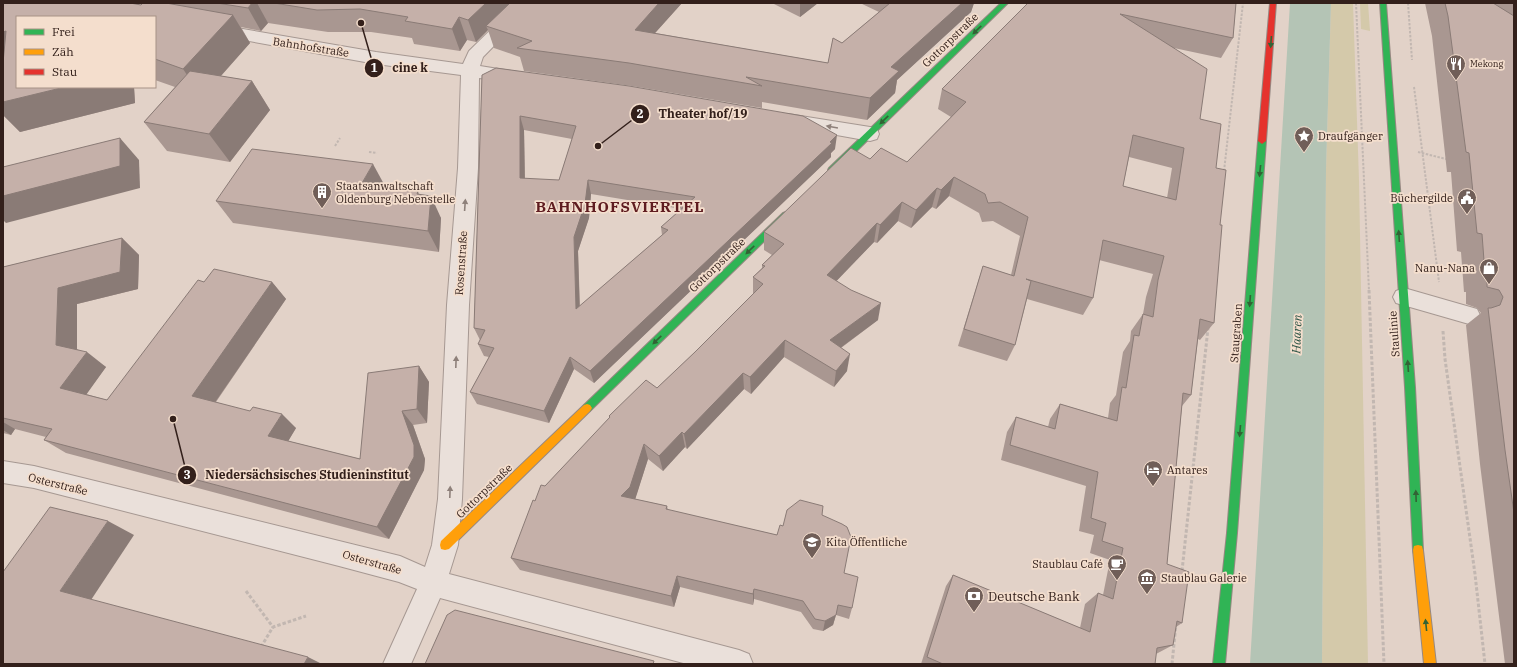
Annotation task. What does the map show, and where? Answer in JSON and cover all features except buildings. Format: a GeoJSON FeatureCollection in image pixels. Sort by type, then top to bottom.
{"type":"FeatureCollection","features":[{"type":"Feature","properties":{"kind":"street","name":"Rosenstraße"},"geometry":{"type":"LineString","coordinates":[[397,664],[434,583],[445,545],[450,499],[458,305],[468,168],[470,70],[475,55],[528,3]]}},
{"type":"Feature","properties":{"kind":"street","name":"Gottorpstraße"},"geometry":{"type":"LineString","coordinates":[[824,178],[1005,3]]}},
{"type":"Feature","properties":{"kind":"street","name":"Staugraben"},"geometry":{"type":"LineString","coordinates":[[1218,664],[1233,518],[1273,3]]}},
{"type":"Feature","properties":{"kind":"street","name":"Staulinie"},"geometry":{"type":"LineString","coordinates":[[1383,3],[1403,290],[1418,552],[1430,664]]}},
{"type":"Feature","properties":{"kind":"street","name":"Bahnhofstraße"},"geometry":{"type":"LineString","coordinates":[[156,19],[376,58],[532,79]]}},
{"type":"Feature","properties":{"kind":"street"},"geometry":{"type":"LineString","coordinates":[[770,117],[870,134]]}},
{"type":"Feature","properties":{"kind":"street","name":"Gottorpstraße"},"geometry":{"type":"LineString","coordinates":[[445,545],[796,206]]}},
{"type":"Feature","properties":{"kind":"street"},"geometry":{"type":"LineString","coordinates":[[1403,290],[1468,307]]}},
{"type":"Feature","properties":{"kind":"street","name":"Osterstraße"},"geometry":{"type":"LineString","coordinates":[[3,472],[34,477],[339,553],[400,569],[434,583],[739,664]]}},
{"type":"Feature","properties":{"kind":"path"},"geometry":{"type":"LineString","coordinates":[[1223,177],[1243,3]]}},
{"type":"Feature","properties":{"kind":"path"},"geometry":{"type":"LineString","coordinates":[[1356,3],[1376,428],[1384,664]]}},
{"type":"Feature","properties":{"kind":"path"},"geometry":{"type":"LineString","coordinates":[[1408,3],[1413,64]]}},
{"type":"Feature","properties":{"kind":"path"},"geometry":{"type":"LineString","coordinates":[[1414,80],[1441,300],[1445,359],[1475,574],[1485,664]]}},
{"type":"Feature","properties":{"kind":"path"},"geometry":{"type":"LineString","coordinates":[[335,146],[340,138]]}},
{"type":"Feature","properties":{"kind":"path"},"geometry":{"type":"LineString","coordinates":[[1393,147],[1446,159]]}},
{"type":"Feature","properties":{"kind":"path"},"geometry":{"type":"LineString","coordinates":[[369,152],[377,153]]}},
{"type":"Feature","properties":{"kind":"path"},"geometry":{"type":"LineString","coordinates":[[1182,573],[1208,327]]}},
{"type":"Feature","properties":{"kind":"path"},"geometry":{"type":"LineString","coordinates":[[246,591],[273,627]]}},
{"type":"Feature","properties":{"kind":"path"},"geometry":{"type":"LineString","coordinates":[[260,649],[273,627],[306,616]]}},
{"type":"Feature","properties":{"kind":"path"},"geometry":{"type":"LineString","coordinates":[[1172,664],[1177,618]]}},
{"type":"Feature","properties":{"kind":"shaded area"},"geometry":{"type":"Polygon","coordinates":[[[1331,3],[1353,3],[1359,180],[1368,664],[1322,664],[1326,170],[1331,3]]]}},
{"type":"Feature","properties":{"kind":"shaded area"},"geometry":{"type":"Polygon","coordinates":[[[1360,3],[1368,3],[1370,31],[1361,29],[1360,3]]]}},
{"type":"Feature","properties":{"kind":"water","name":"Haaren"},"geometry":{"type":"Polygon","coordinates":[[[1290,3],[1331,3],[1326,170],[1322,664],[1250,664],[1290,3]]]}},
{"type":"Feature","properties":{"kind":"traffic: fast"},"geometry":{"type":"LineString","coordinates":[[832,170],[1005,3]]}},
{"type":"Feature","properties":{"kind":"traffic: fast"},"geometry":{"type":"LineString","coordinates":[[1383,3],[1410,387],[1418,550]]}},
{"type":"Feature","properties":{"kind":"traffic: fast"},"geometry":{"type":"LineString","coordinates":[[1219,664],[1232,533],[1262,141]]}},
{"type":"Feature","properties":{"kind":"traffic: fast"},"geometry":{"type":"LineString","coordinates":[[587,408],[786,215]]}},
{"type":"Feature","properties":{"kind":"traffic: slow"},"geometry":{"type":"LineString","coordinates":[[445,545],[587,408]]}},
{"type":"Feature","properties":{"kind":"traffic: slow"},"geometry":{"type":"LineString","coordinates":[[1418,550],[1430,664]]}},
{"type":"Feature","properties":{"kind":"traffic: jam"},"geometry":{"type":"LineString","coordinates":[[1262,141],[1273,3]]}},
{"type":"Feature","properties":{"kind":"place","name":"cine k"},"geometry":{"type":"Point","coordinates":[361,23]}},
{"type":"Feature","properties":{"kind":"place","name":"Mekong"},"geometry":{"type":"Point","coordinates":[1456,81]}},
{"type":"Feature","properties":{"kind":"place","name":"Theater hof/19"},"geometry":{"type":"Point","coordinates":[598,146]}},
{"type":"Feature","properties":{"kind":"place","name":"Draufgänger"},"geometry":{"type":"Point","coordinates":[1304,153]}},
{"type":"Feature","properties":{"kind":"place","name":"Staatsanwaltschaft Oldenburg Nebenstelle"},"geometry":{"type":"Point","coordinates":[322,209]}},
{"type":"Feature","properties":{"kind":"place","name":"Büchergilde"},"geometry":{"type":"Point","coordinates":[1467,215]}},
{"type":"Feature","properties":{"kind":"place","name":"Nanu-Nana"},"geometry":{"type":"Point","coordinates":[1489,285]}},
{"type":"Feature","properties":{"kind":"place","name":"Niedersächsisches Studieninstitut"},"geometry":{"type":"Point","coordinates":[173,419]}},
{"type":"Feature","properties":{"kind":"place","name":"Antares"},"geometry":{"type":"Point","coordinates":[1153,487]}},
{"type":"Feature","properties":{"kind":"place","name":"Kita Öffentliche"},"geometry":{"type":"Point","coordinates":[812,559]}},
{"type":"Feature","properties":{"kind":"place","name":"Staublau Café"},"geometry":{"type":"Point","coordinates":[1117,581]}},
{"type":"Feature","properties":{"kind":"place","name":"Staublau Galerie"},"geometry":{"type":"Point","coordinates":[1147,595]}},
{"type":"Feature","properties":{"kind":"place","name":"Deutsche Bank"},"geometry":{"type":"Point","coordinates":[974,613]}},
{"type":"Feature","properties":{"kind":"district","name":"BAHNHOFSVIERTEL"},"geometry":{"type":"Point","coordinates":[620,207]}}]}
